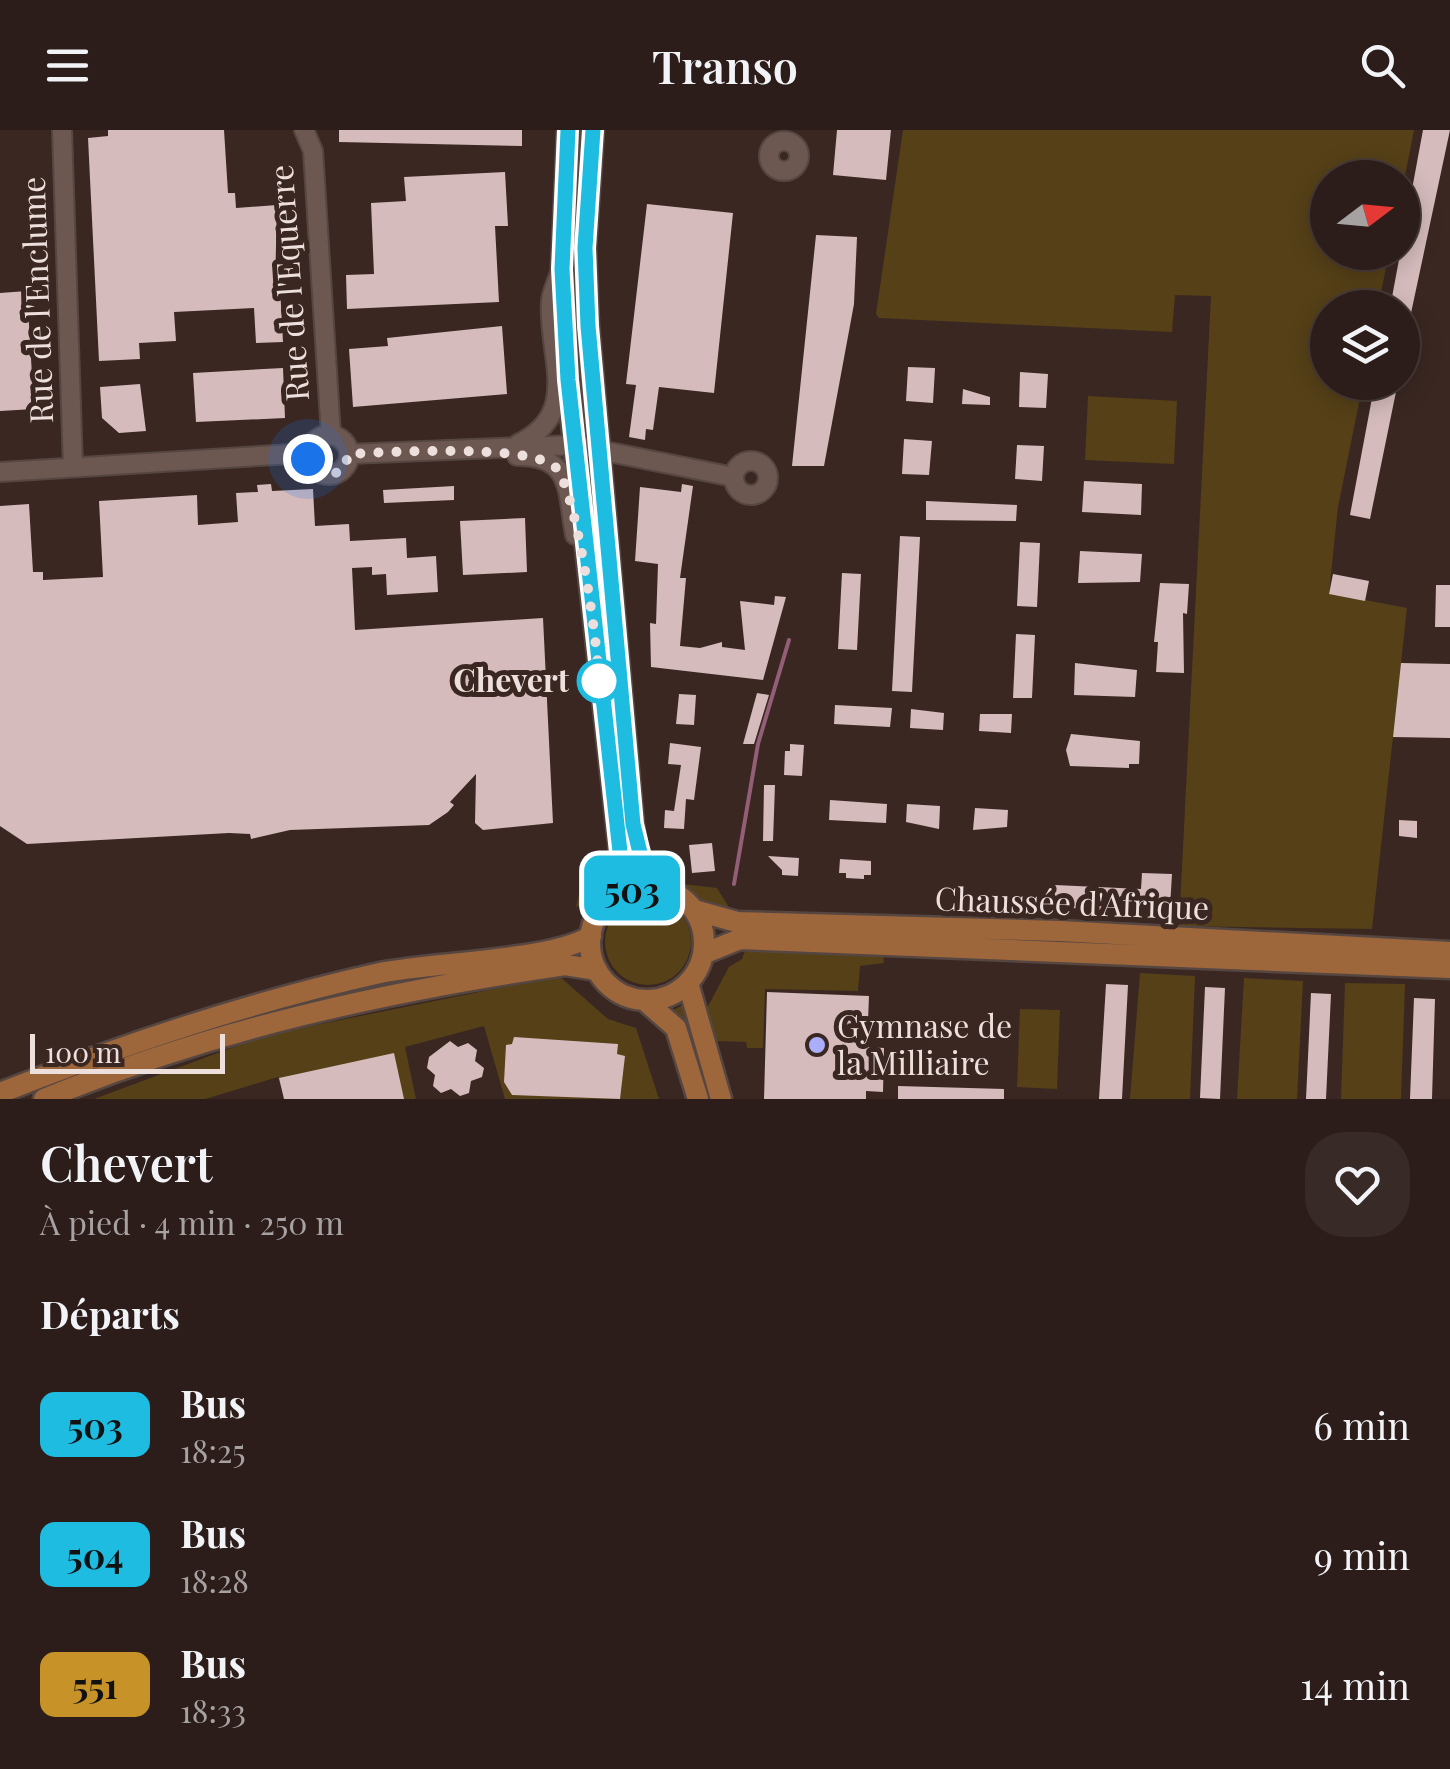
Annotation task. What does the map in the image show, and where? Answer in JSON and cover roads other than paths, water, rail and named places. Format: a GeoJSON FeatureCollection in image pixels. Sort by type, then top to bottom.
{"type":"FeatureCollection","features":[{"type":"Feature","properties":{"kind":"main road"},"geometry":{"type":"LineString","coordinates":[[568,130],[562,269],[574,446],[622,870],[617,894]]}},
{"type":"Feature","properties":{"kind":"main road"},"geometry":{"type":"LineString","coordinates":[[592,130],[585,248],[598,451],[633,824],[642,861],[654,886]]}},
{"type":"Feature","properties":{"kind":"main road"},"geometry":{"type":"LineString","coordinates":[[644,1000],[670,995],[688,983],[703,954],[703,931],[694,910],[677,894],[654,886],[617,894],[600,911],[591,936],[598,970],[617,991],[644,1000],[676,1028],[698,1099]]}},
{"type":"Feature","properties":{"kind":"main road","name":"Chaussée d'Afrique"},"geometry":{"type":"LineString","coordinates":[[694,910],[737,922],[1060,931],[1450,952]]}},
{"type":"Feature","properties":{"kind":"main road"},"geometry":{"type":"LineString","coordinates":[[0,1093],[151,1037],[281,997],[384,972],[562,949],[591,936]]}},
{"type":"Feature","properties":{"kind":"main road","name":"Chaussée d'Afrique"},"geometry":{"type":"LineString","coordinates":[[703,954],[740,940],[1450,968]]}},
{"type":"Feature","properties":{"kind":"main road"},"geometry":{"type":"LineString","coordinates":[[44,1099],[210,1038],[365,997],[564,965],[598,970]]}},
{"type":"Feature","properties":{"kind":"main road"},"geometry":{"type":"LineString","coordinates":[[688,983],[721,1099]]}},
{"type":"Feature","properties":{"kind":"street","name":"Rue de l'Enclume"},"geometry":{"type":"LineString","coordinates":[[62,130],[73,468]]}},
{"type":"Feature","properties":{"kind":"street","name":"Rue de l'Equerre"},"geometry":{"type":"LineString","coordinates":[[304,130],[313,152],[331,434]]}},
{"type":"Feature","properties":{"kind":"street"},"geometry":{"type":"LineString","coordinates":[[509,448],[536,436],[555,410],[551,298],[562,269]]}},
{"type":"Feature","properties":{"kind":"street"},"geometry":{"type":"LineString","coordinates":[[331,434],[344,441],[349,454],[343,470],[328,476],[314,469],[308,453],[314,441],[331,434]]}},
{"type":"Feature","properties":{"kind":"street"},"geometry":{"type":"LineString","coordinates":[[349,454],[574,446],[734,477]]}},
{"type":"Feature","properties":{"kind":"street"},"geometry":{"type":"LineString","coordinates":[[468,450],[536,457],[558,468],[568,484],[590,589]]}},
{"type":"Feature","properties":{"kind":"street"},"geometry":{"type":"LineString","coordinates":[[0,472],[308,453]]}},
{"type":"Feature","properties":{"kind":"waterway"},"geometry":{"type":"LineString","coordinates":[[734,884],[758,744],[789,640]]}},
{"type":"Feature","properties":{"kind":"place","name":"Chevert"},"geometry":{"type":"Point","coordinates":[599,681]}},
{"type":"Feature","properties":{"kind":"place","name":"Gymnase de la Milliaire"},"geometry":{"type":"Point","coordinates":[817,1045]}}]}
